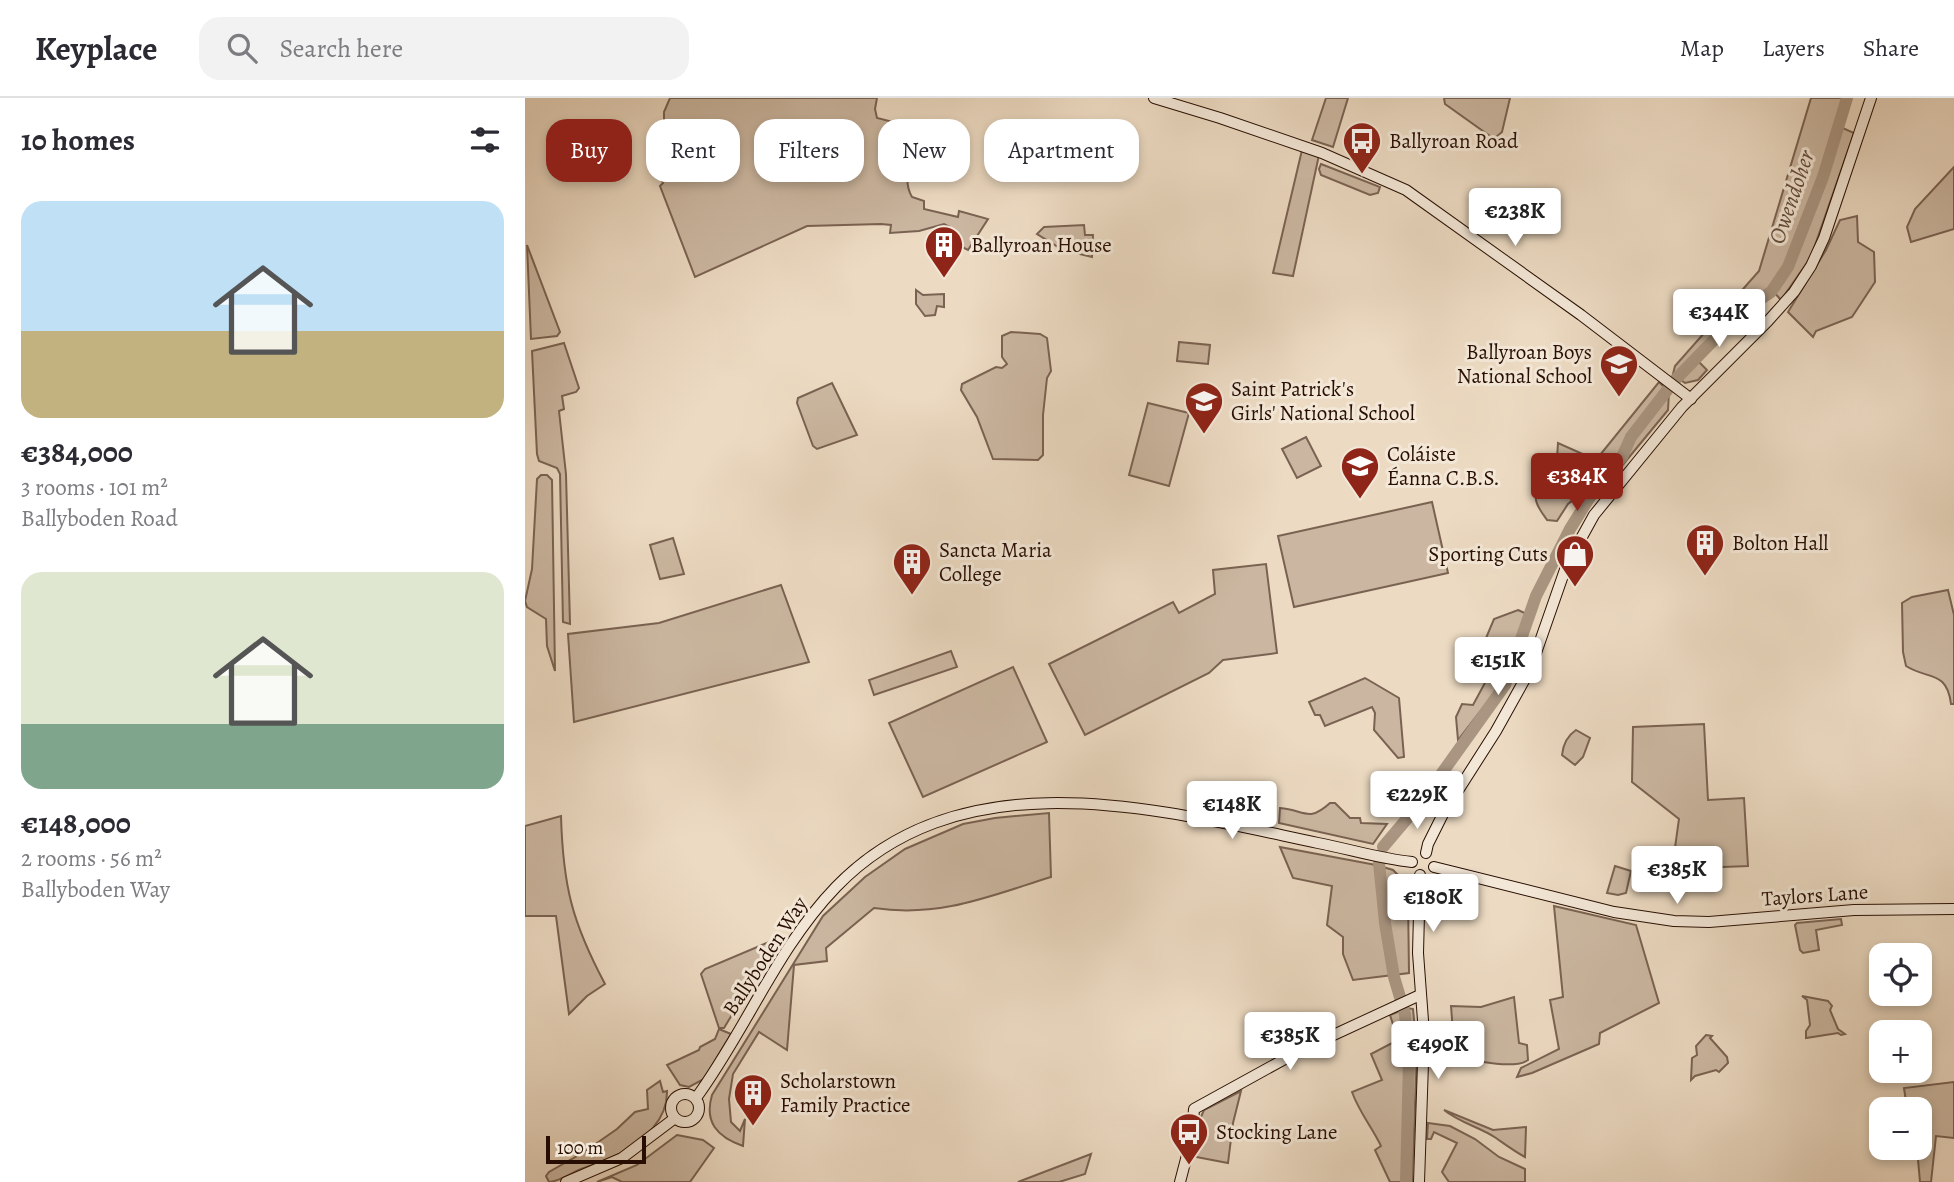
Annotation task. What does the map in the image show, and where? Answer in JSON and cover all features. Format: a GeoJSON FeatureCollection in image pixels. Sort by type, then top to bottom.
{"type":"FeatureCollection","features":[{"type":"Feature","properties":{"kind":"main road"},"geometry":{"type":"LineString","coordinates":[[1154,98],[1317,152],[1406,190],[1691,399]]}},
{"type":"Feature","properties":{"kind":"main road"},"geometry":{"type":"LineString","coordinates":[[1426,853],[1443,814],[1496,731],[1530,670],[1562,576],[1577,542],[1594,515],[1628,471],[1691,399],[1794,292],[1811,266],[1824,239],[1871,98]]}},
{"type":"Feature","properties":{"kind":"main road","name":"Ballyboden Way"},"geometry":{"type":"LineString","coordinates":[[696,1098],[797,933],[853,871],[904,836],[971,811],[1025,803],[1088,804],[1181,815],[1412,862]]}},
{"type":"Feature","properties":{"kind":"main road"},"geometry":{"type":"LineString","coordinates":[[1426,853],[1433,858],[1434,867],[1429,874],[1420,875],[1414,871],[1412,862],[1418,854],[1426,853]]}},
{"type":"Feature","properties":{"kind":"main road","name":"Taylors Lane"},"geometry":{"type":"LineString","coordinates":[[1434,867],[1614,912],[1674,921],[1709,922],[1866,910],[1954,909]]}},
{"type":"Feature","properties":{"kind":"main road"},"geometry":{"type":"LineString","coordinates":[[1419,1182],[1425,1034],[1420,995],[1420,875]]}},
{"type":"Feature","properties":{"kind":"main road"},"geometry":{"type":"LineString","coordinates":[[1180,1182],[1192,1136],[1194,1109],[1301,1049],[1420,995]]}},
{"type":"Feature","properties":{"kind":"main road"},"geometry":{"type":"LineString","coordinates":[[688,1094],[696,1098],[700,1107],[695,1119],[685,1122],[675,1118],[671,1106],[678,1096],[688,1094]]}},
{"type":"Feature","properties":{"kind":"main road"},"geometry":{"type":"LineString","coordinates":[[566,1182],[622,1158],[675,1118]]}},
{"type":"Feature","properties":{"kind":"shaded area"},"geometry":{"type":"Polygon","coordinates":[[[670,98],[877,98],[875,109],[877,118],[881,119],[878,119],[878,182],[907,182],[912,197],[924,201],[924,209],[958,217],[959,211],[988,219],[968,250],[950,227],[944,224],[919,231],[890,233],[891,225],[881,224],[807,226],[695,277],[660,186],[663,182],[740,182],[740,119],[664,119],[670,98]]]}},
{"type":"Feature","properties":{"kind":"shaded area"},"geometry":{"type":"Polygon","coordinates":[[[1326,98],[1348,98],[1333,147],[1312,140],[1326,98]]]}},
{"type":"Feature","properties":{"kind":"shaded area"},"geometry":{"type":"Polygon","coordinates":[[[1444,98],[1510,98],[1502,132],[1496,137],[1490,136],[1445,104],[1444,98]]]}},
{"type":"Feature","properties":{"kind":"shaded area"},"geometry":{"type":"Polygon","coordinates":[[[1811,98],[1847,98],[1838,126],[1854,133],[1811,257],[1781,300],[1773,291],[1739,314],[1695,358],[1707,370],[1698,380],[1685,383],[1673,374],[1675,366],[1759,271],[1811,98]]]}},
{"type":"Feature","properties":{"kind":"shaded area"},"geometry":{"type":"Polygon","coordinates":[[[1302,150],[1319,155],[1293,276],[1273,273],[1302,150]]]}},
{"type":"Feature","properties":{"kind":"shaded area"},"geometry":{"type":"Polygon","coordinates":[[[1321,164],[1380,187],[1378,193],[1370,195],[1321,175],[1321,164]]]}},
{"type":"Feature","properties":{"kind":"shaded area"},"geometry":{"type":"Polygon","coordinates":[[[1954,167],[1954,229],[1911,242],[1907,227],[1915,209],[1954,167]]]}},
{"type":"Feature","properties":{"kind":"shaded area"},"geometry":{"type":"Polygon","coordinates":[[[1857,216],[1858,242],[1874,252],[1875,282],[1852,317],[1816,331],[1813,337],[1788,312],[1826,250],[1840,220],[1857,216]]]}},
{"type":"Feature","properties":{"kind":"shaded area"},"geometry":{"type":"Polygon","coordinates":[[[1084,225],[1085,235],[1093,235],[1092,257],[1063,250],[1037,234],[1044,227],[1084,225]]]}},
{"type":"Feature","properties":{"kind":"shaded area"},"geometry":{"type":"Polygon","coordinates":[[[527,245],[560,332],[557,336],[531,339],[527,245]]]}},
{"type":"Feature","properties":{"kind":"shaded area"},"geometry":{"type":"Polygon","coordinates":[[[916,290],[923,295],[944,294],[944,307],[937,306],[935,315],[925,316],[916,304],[916,290]]]}},
{"type":"Feature","properties":{"kind":"shaded area"},"geometry":{"type":"Polygon","coordinates":[[[1011,332],[1040,334],[1047,338],[1051,371],[1047,378],[1043,415],[1043,455],[1038,460],[993,459],[977,417],[961,390],[962,384],[1007,364],[1002,357],[1002,336],[1011,332]]]}},
{"type":"Feature","properties":{"kind":"shaded area"},"geometry":{"type":"Polygon","coordinates":[[[1179,342],[1210,345],[1208,364],[1177,361],[1179,342]]]}},
{"type":"Feature","properties":{"kind":"shaded area"},"geometry":{"type":"Polygon","coordinates":[[[564,343],[579,388],[576,392],[562,396],[564,409],[559,411],[566,474],[570,624],[563,622],[560,474],[557,468],[539,461],[537,454],[532,351],[564,343]]]}},
{"type":"Feature","properties":{"kind":"shaded area"},"geometry":{"type":"Polygon","coordinates":[[[1659,382],[1669,392],[1668,410],[1588,507],[1572,501],[1557,521],[1547,520],[1537,503],[1536,484],[1539,472],[1548,458],[1557,459],[1558,443],[1596,460],[1659,382]]]}},
{"type":"Feature","properties":{"kind":"shaded area"},"geometry":{"type":"Polygon","coordinates":[[[832,383],[857,435],[817,449],[813,446],[797,403],[798,398],[832,383]]]}},
{"type":"Feature","properties":{"kind":"shaded area"},"geometry":{"type":"Polygon","coordinates":[[[1148,403],[1189,413],[1169,486],[1129,475],[1148,403]]]}},
{"type":"Feature","properties":{"kind":"shaded area"},"geometry":{"type":"Polygon","coordinates":[[[1306,437],[1321,466],[1297,478],[1282,449],[1306,437]]]}},
{"type":"Feature","properties":{"kind":"shaded area"},"geometry":{"type":"Polygon","coordinates":[[[541,475],[547,475],[552,480],[555,671],[547,646],[546,619],[527,607],[525,601],[532,569],[537,479],[541,475]]]}},
{"type":"Feature","properties":{"kind":"shaded area"},"geometry":{"type":"Polygon","coordinates":[[[1432,502],[1448,573],[1294,607],[1278,536],[1432,502]]]}},
{"type":"Feature","properties":{"kind":"shaded area"},"geometry":{"type":"Polygon","coordinates":[[[673,538],[684,574],[660,579],[650,545],[673,538]]]}},
{"type":"Feature","properties":{"kind":"shaded area"},"geometry":{"type":"Polygon","coordinates":[[[1266,564],[1277,653],[1223,660],[1209,673],[1085,735],[1049,664],[1173,602],[1179,613],[1215,594],[1213,570],[1266,564]]]}},
{"type":"Feature","properties":{"kind":"shaded area"},"geometry":{"type":"Polygon","coordinates":[[[781,585],[809,662],[574,722],[568,634],[659,623],[781,585]]]}},
{"type":"Feature","properties":{"kind":"shaded area"},"geometry":{"type":"Polygon","coordinates":[[[1948,590],[1954,615],[1954,704],[1951,704],[1949,693],[1941,681],[1906,666],[1903,652],[1902,603],[1912,597],[1948,590]]]}},
{"type":"Feature","properties":{"kind":"shaded area"},"geometry":{"type":"Polygon","coordinates":[[[1518,610],[1531,616],[1509,674],[1458,740],[1456,717],[1462,704],[1473,705],[1499,657],[1499,647],[1486,638],[1494,619],[1518,610]]]}},
{"type":"Feature","properties":{"kind":"shaded area"},"geometry":{"type":"Polygon","coordinates":[[[951,651],[957,667],[874,695],[869,680],[951,651]]]}},
{"type":"Feature","properties":{"kind":"shaded area"},"geometry":{"type":"Polygon","coordinates":[[[1013,667],[1047,742],[923,797],[889,723],[1013,667]]]}},
{"type":"Feature","properties":{"kind":"shaded area"},"geometry":{"type":"Polygon","coordinates":[[[1365,678],[1399,698],[1404,757],[1398,758],[1374,730],[1375,713],[1372,707],[1325,726],[1320,715],[1315,715],[1309,702],[1365,678]]]}},
{"type":"Feature","properties":{"kind":"shaded area"},"geometry":{"type":"Polygon","coordinates":[[[1704,724],[1708,800],[1744,798],[1748,866],[1672,869],[1679,819],[1632,782],[1633,727],[1704,724]]]}},
{"type":"Feature","properties":{"kind":"shaded area"},"geometry":{"type":"Polygon","coordinates":[[[1576,730],[1590,738],[1583,757],[1575,765],[1562,755],[1566,741],[1576,730]]]}},
{"type":"Feature","properties":{"kind":"shaded area"},"geometry":{"type":"Polygon","coordinates":[[[1335,803],[1350,818],[1360,818],[1361,823],[1387,824],[1373,844],[1279,823],[1280,808],[1311,814],[1335,803]]]}},
{"type":"Feature","properties":{"kind":"shaded area"},"geometry":{"type":"Polygon","coordinates":[[[1049,813],[1051,877],[986,898],[943,908],[874,908],[826,948],[827,961],[794,965],[787,1050],[759,1032],[733,1074],[729,1099],[731,1122],[740,1131],[745,1119],[743,1146],[720,1133],[711,1121],[712,1095],[823,916],[865,877],[905,849],[963,824],[1049,813]]]}},
{"type":"Feature","properties":{"kind":"shaded area"},"geometry":{"type":"Polygon","coordinates":[[[561,816],[564,863],[571,903],[584,941],[605,984],[587,996],[569,1014],[556,916],[525,916],[525,826],[561,816]]]}},
{"type":"Feature","properties":{"kind":"shaded area"},"geometry":{"type":"Polygon","coordinates":[[[1280,847],[1393,870],[1401,878],[1408,898],[1409,973],[1353,980],[1343,954],[1343,937],[1327,925],[1332,886],[1293,878],[1280,847]]]}},
{"type":"Feature","properties":{"kind":"shaded area"},"geometry":{"type":"Polygon","coordinates":[[[1615,866],[1631,871],[1626,893],[1618,895],[1607,893],[1615,866]]]}},
{"type":"Feature","properties":{"kind":"shaded area"},"geometry":{"type":"Polygon","coordinates":[[[1554,906],[1636,925],[1659,1003],[1600,1033],[1599,1044],[1517,1077],[1521,1068],[1559,1049],[1550,1000],[1563,997],[1554,906]]]}},
{"type":"Feature","properties":{"kind":"shaded area"},"geometry":{"type":"Polygon","coordinates":[[[1841,919],[1842,925],[1816,930],[1819,950],[1803,953],[1800,950],[1795,925],[1797,923],[1841,919]]]}},
{"type":"Feature","properties":{"kind":"shaded area"},"geometry":{"type":"Polygon","coordinates":[[[769,942],[774,945],[724,1028],[719,1028],[701,974],[705,969],[769,942]]]}},
{"type":"Feature","properties":{"kind":"shaded area"},"geometry":{"type":"Polygon","coordinates":[[[1802,996],[1828,1001],[1838,1029],[1845,1034],[1806,1038],[1810,1025],[1807,1000],[1802,996]]]}},
{"type":"Feature","properties":{"kind":"shaded area"},"geometry":{"type":"Polygon","coordinates":[[[1514,997],[1519,1043],[1527,1045],[1528,1060],[1504,1064],[1455,1058],[1451,1006],[1481,1007],[1514,997]]]}},
{"type":"Feature","properties":{"kind":"shaded area"},"geometry":{"type":"Polygon","coordinates":[[[1407,1008],[1413,1009],[1417,1053],[1412,1182],[1390,1182],[1375,1150],[1381,1146],[1352,1092],[1382,1080],[1371,1054],[1398,1040],[1390,1015],[1407,1008]]]}},
{"type":"Feature","properties":{"kind":"shaded area"},"geometry":{"type":"Polygon","coordinates":[[[719,1029],[731,1034],[704,1079],[689,1087],[680,1085],[667,1065],[715,1039],[719,1029]]]}},
{"type":"Feature","properties":{"kind":"shaded area"},"geometry":{"type":"Polygon","coordinates":[[[1706,1035],[1712,1036],[1710,1038],[1727,1057],[1728,1063],[1719,1072],[1716,1070],[1695,1076],[1691,1080],[1692,1058],[1697,1055],[1696,1046],[1706,1035]]]}},
{"type":"Feature","properties":{"kind":"shaded area"},"geometry":{"type":"Polygon","coordinates":[[[660,1081],[663,1092],[667,1091],[666,1103],[649,1133],[610,1159],[549,1182],[546,1176],[549,1172],[617,1129],[635,1112],[648,1109],[647,1090],[660,1081]]]}},
{"type":"Feature","properties":{"kind":"shaded area"},"geometry":{"type":"Polygon","coordinates":[[[1954,1082],[1954,1138],[1936,1136],[1931,1182],[1920,1182],[1918,1160],[1932,1160],[1932,1097],[1905,1097],[1904,1088],[1954,1082]]]}},
{"type":"Feature","properties":{"kind":"shaded area"},"geometry":{"type":"Polygon","coordinates":[[[1241,1091],[1233,1123],[1228,1163],[1191,1156],[1197,1126],[1204,1110],[1241,1091]]]}},
{"type":"Feature","properties":{"kind":"shaded area"},"geometry":{"type":"Polygon","coordinates":[[[1444,1110],[1493,1130],[1526,1127],[1525,1157],[1490,1134],[1444,1110]]]}},
{"type":"Feature","properties":{"kind":"shaded area"},"geometry":{"type":"Polygon","coordinates":[[[1428,1123],[1450,1126],[1475,1139],[1499,1157],[1525,1169],[1525,1182],[1449,1182],[1442,1172],[1457,1143],[1434,1132],[1431,1139],[1427,1139],[1428,1123]]]}},
{"type":"Feature","properties":{"kind":"shaded area"},"geometry":{"type":"Polygon","coordinates":[[[677,1135],[703,1140],[714,1148],[690,1182],[622,1182],[612,1177],[597,1182],[637,1165],[677,1135]]]}},
{"type":"Feature","properties":{"kind":"shaded area"},"geometry":{"type":"Polygon","coordinates":[[[1091,1154],[1085,1174],[1059,1182],[1018,1182],[1091,1154]]]}},
{"type":"Feature","properties":{"kind":"waterway","name":"Owendoher"},"geometry":{"type":"LineString","coordinates":[[1383,847],[1422,801],[1505,685],[1536,596],[1570,529],[1593,492],[1622,457],[1631,437],[1675,380],[1740,313],[1771,292],[1788,267],[1823,177],[1847,98]]}},
{"type":"Feature","properties":{"kind":"waterway","name":"Owendoher"},"geometry":{"type":"LineString","coordinates":[[1379,863],[1394,977],[1405,1014],[1409,1061],[1406,1182]]}},
{"type":"Feature","properties":{"kind":"place","name":"Ballyroan Road"},"geometry":{"type":"Point","coordinates":[1362,175]}},
{"type":"Feature","properties":{"kind":"place","name":"Ballyroan House"},"geometry":{"type":"Point","coordinates":[944,279]}},
{"type":"Feature","properties":{"kind":"place","name":"Ballyroan Boys National School"},"geometry":{"type":"Point","coordinates":[1619,398]}},
{"type":"Feature","properties":{"kind":"place","name":"Saint Patrick's Girls' National School"},"geometry":{"type":"Point","coordinates":[1204,435]}},
{"type":"Feature","properties":{"kind":"place","name":"Coláiste Éanna C.B.S."},"geometry":{"type":"Point","coordinates":[1360,500]}},
{"type":"Feature","properties":{"kind":"place","name":"Bolton Hall"},"geometry":{"type":"Point","coordinates":[1705,577]}},
{"type":"Feature","properties":{"kind":"place","name":"Sporting Cuts"},"geometry":{"type":"Point","coordinates":[1575,588]}},
{"type":"Feature","properties":{"kind":"place","name":"Sancta Maria College"},"geometry":{"type":"Point","coordinates":[912,596]}},
{"type":"Feature","properties":{"kind":"place","name":"Scholarstown Family Practice"},"geometry":{"type":"Point","coordinates":[753,1127]}},
{"type":"Feature","properties":{"kind":"place","name":"Stocking Lane"},"geometry":{"type":"Point","coordinates":[1189,1166]}}]}
